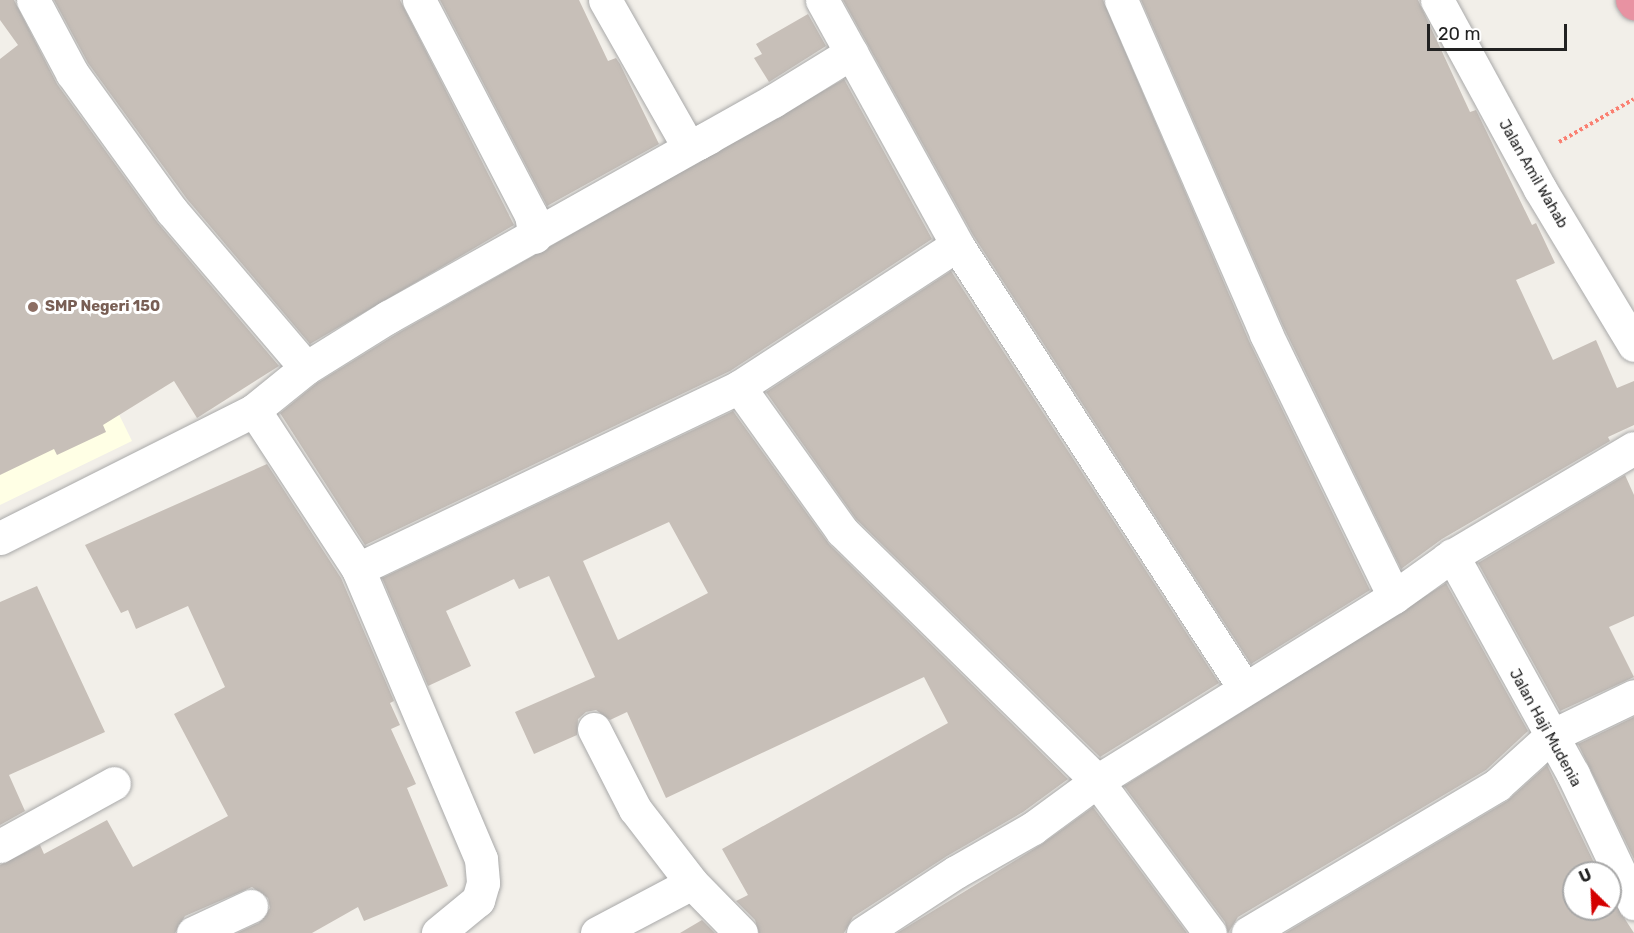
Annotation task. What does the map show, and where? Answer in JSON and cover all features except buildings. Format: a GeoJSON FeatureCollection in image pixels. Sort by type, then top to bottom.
{"type":"FeatureCollection","features":[{"type":"Feature","properties":{"kind":"street"},"geometry":{"type":"LineString","coordinates":[[33,0],[72,74],[172,211],[306,368]]}},
{"type":"Feature","properties":{"kind":"street"},"geometry":{"type":"LineString","coordinates":[[419,0],[531,215],[535,237]]}},
{"type":"Feature","properties":{"kind":"street"},"geometry":{"type":"LineString","coordinates":[[605,0],[685,141],[698,143],[710,137]]}},
{"type":"Feature","properties":{"kind":"street"},"geometry":{"type":"LineString","coordinates":[[822,0],[957,245],[1245,688]]}},
{"type":"Feature","properties":{"kind":"street"},"geometry":{"type":"LineString","coordinates":[[1122,0],[1266,334],[1394,597]]}},
{"type":"Feature","properties":{"kind":"street","name":"Jalan Amil Wahab"},"geometry":{"type":"LineString","coordinates":[[1437,0],[1540,189],[1634,345]]}},
{"type":"Feature","properties":{"kind":"street"},"geometry":{"type":"LineString","coordinates":[[0,538],[254,410],[306,368],[388,317],[535,237],[851,53]]}},
{"type":"Feature","properties":{"kind":"street"},"geometry":{"type":"LineString","coordinates":[[358,569],[739,387],[957,245]]}},
{"type":"Feature","properties":{"kind":"street"},"geometry":{"type":"LineString","coordinates":[[739,387],[842,531],[1097,781],[1209,933]]}},
{"type":"Feature","properties":{"kind":"street"},"geometry":{"type":"LineString","coordinates":[[254,410],[358,569],[481,859],[483,883],[478,900],[455,928]]}},
{"type":"Feature","properties":{"kind":"street"},"geometry":{"type":"LineString","coordinates":[[863,933],[956,872],[1033,828],[1097,781],[1394,597],[1452,555],[1634,448]]}},
{"type":"Feature","properties":{"kind":"street","name":"Jalan Haji Mudenia"},"geometry":{"type":"LineString","coordinates":[[1452,555],[1551,736],[1634,903]]}},
{"type":"Feature","properties":{"kind":"street"},"geometry":{"type":"LineString","coordinates":[[1248,933],[1497,785],[1551,736],[1634,696]]}},
{"type":"Feature","properties":{"kind":"street"},"geometry":{"type":"LineString","coordinates":[[594,729],[635,809],[692,883],[741,933]]}},
{"type":"Feature","properties":{"kind":"street"},"geometry":{"type":"LineString","coordinates":[[0,846],[114,783]]}},
{"type":"Feature","properties":{"kind":"street"},"geometry":{"type":"LineString","coordinates":[[597,933],[692,883]]}},
{"type":"Feature","properties":{"kind":"street"},"geometry":{"type":"LineString","coordinates":[[193,933],[251,906]]}},
{"type":"Feature","properties":{"kind":"path"},"geometry":{"type":"LineString","coordinates":[[1550,147],[1634,99]]}},
{"type":"Feature","properties":{"kind":"shaded area","name":"SMP Negeri 150"},"geometry":{"type":"Polygon","coordinates":[[[0,172],[132,441],[0,505],[0,172]]]}},
{"type":"Feature","properties":{"kind":"place","name":"SMP Negeri 150"},"geometry":{"type":"Point","coordinates":[33,307]}}]}
